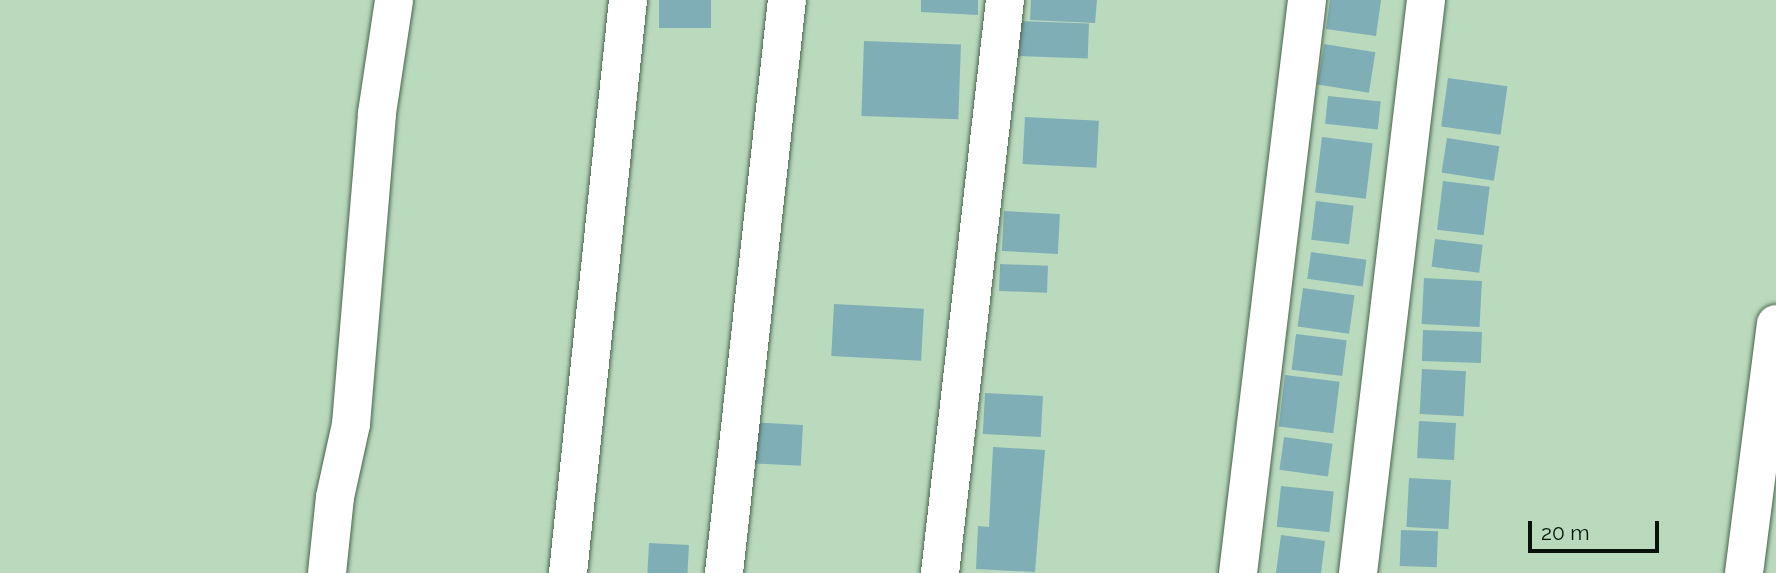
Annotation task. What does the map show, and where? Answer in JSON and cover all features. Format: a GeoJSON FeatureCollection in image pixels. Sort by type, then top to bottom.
{"type":"FeatureCollection","features":[{"type":"Feature","properties":{"kind":"street"},"geometry":{"type":"LineString","coordinates":[[327,573],[335,497],[351,424],[377,113],[394,0]]}},
{"type":"Feature","properties":{"kind":"street"},"geometry":{"type":"LineString","coordinates":[[568,573],[628,0]]}},
{"type":"Feature","properties":{"kind":"street"},"geometry":{"type":"LineString","coordinates":[[724,573],[787,0]]}},
{"type":"Feature","properties":{"kind":"street"},"geometry":{"type":"LineString","coordinates":[[940,573],[1005,0]]}},
{"type":"Feature","properties":{"kind":"street"},"geometry":{"type":"LineString","coordinates":[[1238,573],[1307,0]]}},
{"type":"Feature","properties":{"kind":"street"},"geometry":{"type":"LineString","coordinates":[[1358,573],[1426,0]]}},
{"type":"Feature","properties":{"kind":"street"},"geometry":{"type":"LineString","coordinates":[[1744,573],[1776,324]]}},
{"type":"Feature","properties":{"kind":"building"},"geometry":{"type":"Polygon","coordinates":[[[659,0],[711,0],[711,28],[659,28],[659,0]]]}},
{"type":"Feature","properties":{"kind":"building"},"geometry":{"type":"Polygon","coordinates":[[[921,0],[978,0],[978,15],[921,12],[921,0]]]}},
{"type":"Feature","properties":{"kind":"building"},"geometry":{"type":"Polygon","coordinates":[[[1031,0],[1097,0],[1095,23],[1030,20],[1031,0]]]}},
{"type":"Feature","properties":{"kind":"building"},"geometry":{"type":"Polygon","coordinates":[[[1330,0],[1381,0],[1376,36],[1326,29],[1330,0]]]}},
{"type":"Feature","properties":{"kind":"building"},"geometry":{"type":"Polygon","coordinates":[[[1019,21],[1089,23],[1088,58],[1018,56],[1019,21]]]}},
{"type":"Feature","properties":{"kind":"building"},"geometry":{"type":"Polygon","coordinates":[[[864,41],[961,44],[958,119],[861,116],[864,41]]]}},
{"type":"Feature","properties":{"kind":"building"},"geometry":{"type":"Polygon","coordinates":[[[1324,44],[1375,52],[1369,93],[1318,84],[1324,44]]]}},
{"type":"Feature","properties":{"kind":"building"},"geometry":{"type":"Polygon","coordinates":[[[1448,78],[1507,86],[1501,135],[1441,127],[1448,78]]]}},
{"type":"Feature","properties":{"kind":"building"},"geometry":{"type":"Polygon","coordinates":[[[1328,96],[1381,102],[1378,129],[1325,124],[1328,96]]]}},
{"type":"Feature","properties":{"kind":"building"},"geometry":{"type":"Polygon","coordinates":[[[1025,117],[1099,121],[1096,168],[1023,164],[1025,117]]]}},
{"type":"Feature","properties":{"kind":"building"},"geometry":{"type":"Polygon","coordinates":[[[1322,137],[1373,143],[1366,199],[1315,193],[1322,137]]]}},
{"type":"Feature","properties":{"kind":"building"},"geometry":{"type":"Polygon","coordinates":[[[1447,138],[1499,146],[1494,181],[1442,173],[1447,138]]]}},
{"type":"Feature","properties":{"kind":"building"},"geometry":{"type":"Polygon","coordinates":[[[1443,181],[1490,187],[1484,235],[1437,230],[1443,181]]]}},
{"type":"Feature","properties":{"kind":"building"},"geometry":{"type":"Polygon","coordinates":[[[1316,201],[1354,206],[1349,244],[1311,240],[1316,201]]]}},
{"type":"Feature","properties":{"kind":"building"},"geometry":{"type":"Polygon","coordinates":[[[1004,211],[1060,214],[1058,254],[1002,251],[1004,211]]]}},
{"type":"Feature","properties":{"kind":"building"},"geometry":{"type":"Polygon","coordinates":[[[1435,239],[1483,245],[1479,273],[1432,267],[1435,239]]]}},
{"type":"Feature","properties":{"kind":"building"},"geometry":{"type":"Polygon","coordinates":[[[1311,252],[1366,260],[1363,287],[1307,279],[1311,252]]]}},
{"type":"Feature","properties":{"kind":"building"},"geometry":{"type":"Polygon","coordinates":[[[1000,264],[1048,266],[1047,293],[999,291],[1000,264]]]}},
{"type":"Feature","properties":{"kind":"building"},"geometry":{"type":"Polygon","coordinates":[[[1424,278],[1482,281],[1480,327],[1422,324],[1424,278]]]}},
{"type":"Feature","properties":{"kind":"building"},"geometry":{"type":"Polygon","coordinates":[[[1303,288],[1354,295],[1349,334],[1298,327],[1303,288]]]}},
{"type":"Feature","properties":{"kind":"building"},"geometry":{"type":"Polygon","coordinates":[[[834,304],[924,309],[921,361],[831,356],[834,304]]]}},
{"type":"Feature","properties":{"kind":"building"},"geometry":{"type":"Polygon","coordinates":[[[1423,330],[1482,332],[1481,363],[1422,361],[1423,330]]]}},
{"type":"Feature","properties":{"kind":"building"},"geometry":{"type":"Polygon","coordinates":[[[1296,334],[1347,340],[1342,376],[1292,370],[1296,334]]]}},
{"type":"Feature","properties":{"kind":"building"},"geometry":{"type":"Polygon","coordinates":[[[1422,369],[1466,371],[1464,416],[1420,414],[1422,369]]]}},
{"type":"Feature","properties":{"kind":"building"},"geometry":{"type":"Polygon","coordinates":[[[1285,375],[1340,382],[1333,433],[1279,427],[1285,375]]]}},
{"type":"Feature","properties":{"kind":"building"},"geometry":{"type":"Polygon","coordinates":[[[985,393],[1043,396],[1041,437],[983,434],[985,393]]]}},
{"type":"Feature","properties":{"kind":"building"},"geometry":{"type":"Polygon","coordinates":[[[1419,421],[1456,423],[1454,460],[1417,458],[1419,421]]]}},
{"type":"Feature","properties":{"kind":"building"},"geometry":{"type":"Polygon","coordinates":[[[747,422],[803,425],[801,466],[745,463],[747,422]]]}},
{"type":"Feature","properties":{"kind":"building"},"geometry":{"type":"Polygon","coordinates":[[[1284,437],[1333,444],[1328,476],[1279,470],[1284,437]]]}},
{"type":"Feature","properties":{"kind":"building"},"geometry":{"type":"Polygon","coordinates":[[[993,447],[1045,450],[1035,572],[976,569],[978,526],[989,527],[993,447]]]}},
{"type":"Feature","properties":{"kind":"building"},"geometry":{"type":"Polygon","coordinates":[[[1409,478],[1451,480],[1448,529],[1406,527],[1409,478]]]}},
{"type":"Feature","properties":{"kind":"building"},"geometry":{"type":"Polygon","coordinates":[[[1281,486],[1334,492],[1329,532],[1277,527],[1281,486]]]}},
{"type":"Feature","properties":{"kind":"building"},"geometry":{"type":"Polygon","coordinates":[[[1401,530],[1438,531],[1437,567],[1400,566],[1401,530]]]}},
{"type":"Feature","properties":{"kind":"building"},"geometry":{"type":"Polygon","coordinates":[[[1281,535],[1325,541],[1321,573],[1276,573],[1281,535]]]}},
{"type":"Feature","properties":{"kind":"building"},"geometry":{"type":"Polygon","coordinates":[[[649,543],[689,545],[687,573],[647,573],[649,543]]]}}]}
